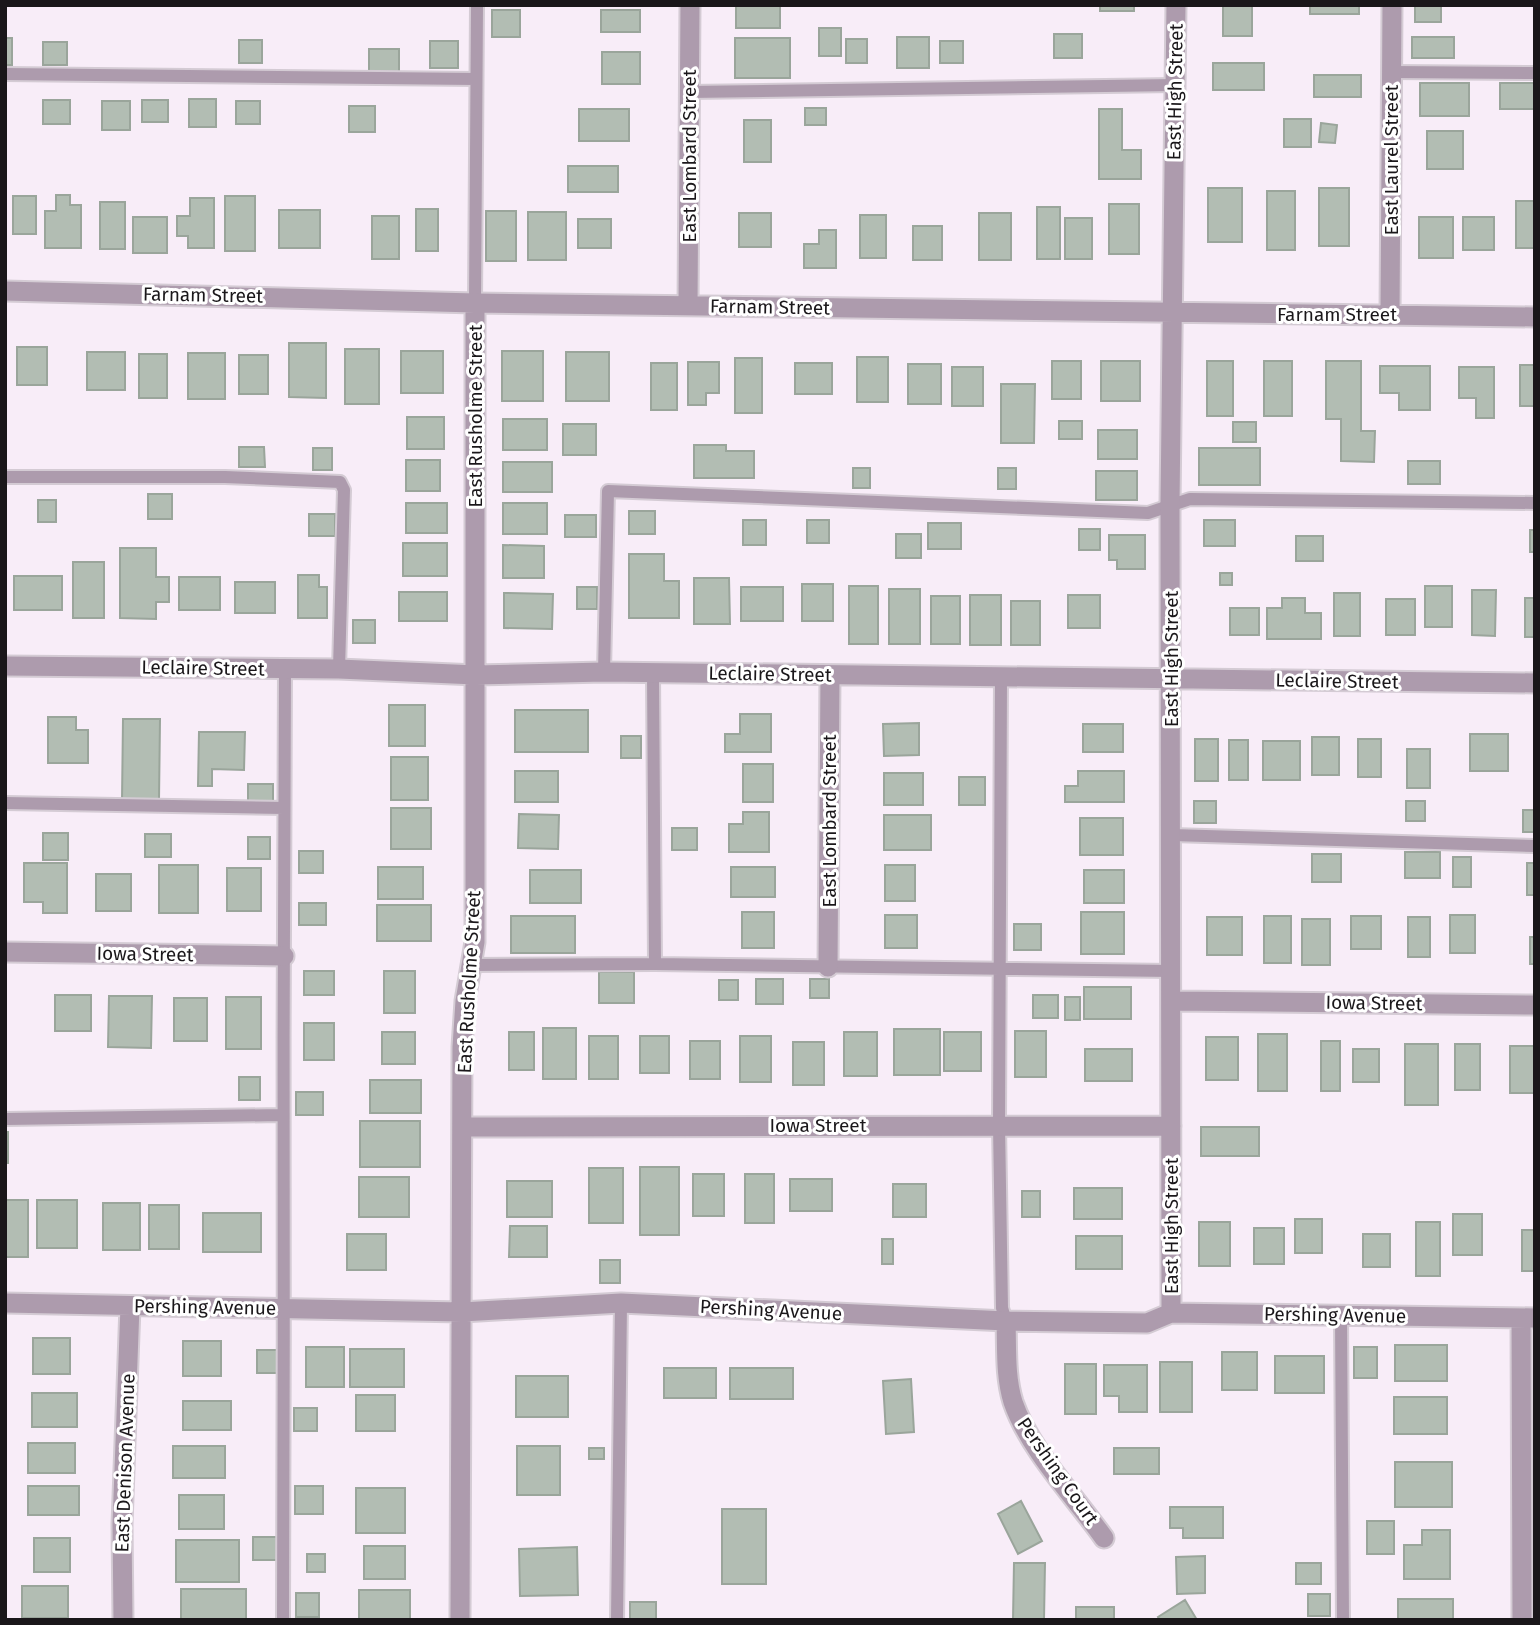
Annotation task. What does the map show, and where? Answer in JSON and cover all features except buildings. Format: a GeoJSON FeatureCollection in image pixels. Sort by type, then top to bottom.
{"type":"FeatureCollection","features":[{"type":"Feature","properties":{"kind":"street","name":"East Lombard Street"},"geometry":{"type":"LineString","coordinates":[[688,306],[690,5]]}},
{"type":"Feature","properties":{"kind":"street","name":"East High Street"},"geometry":{"type":"LineString","coordinates":[[1171,1313],[1170,503],[1176,5]]}},
{"type":"Feature","properties":{"kind":"street","name":"East Laurel Street"},"geometry":{"type":"LineString","coordinates":[[1390,314],[1392,5]]}},
{"type":"Feature","properties":{"kind":"street","name":"Farnam Street"},"geometry":{"type":"LineString","coordinates":[[5,291],[475,303],[1535,317]]}},
{"type":"Feature","properties":{"kind":"street","name":"East Rusholme Street"},"geometry":{"type":"LineString","coordinates":[[460,1620],[463,1047],[475,943],[475,303]]}},
{"type":"Feature","properties":{"kind":"street","name":"Leclaire Street"},"geometry":{"type":"LineString","coordinates":[[5,666],[339,669],[476,675],[604,672],[1535,683]]}},
{"type":"Feature","properties":{"kind":"street","name":"East Lombard Street"},"geometry":{"type":"LineString","coordinates":[[828,967],[830,675]]}},
{"type":"Feature","properties":{"kind":"street","name":"Iowa Street"},"geometry":{"type":"LineString","coordinates":[[5,952],[284,956]]}},
{"type":"Feature","properties":{"kind":"street","name":"Iowa Street"},"geometry":{"type":"LineString","coordinates":[[1172,1001],[1535,1005]]}},
{"type":"Feature","properties":{"kind":"street","name":"Iowa Street"},"geometry":{"type":"LineString","coordinates":[[464,1127],[1171,1126]]}},
{"type":"Feature","properties":{"kind":"street","name":"Pershing Avenue"},"geometry":{"type":"LineString","coordinates":[[5,1303],[463,1312],[621,1303],[1006,1321],[1147,1323],[1171,1313],[1528,1318]]}},
{"type":"Feature","properties":{"kind":"street","name":"East Denison Avenue"},"geometry":{"type":"LineString","coordinates":[[123,1620],[122,1524],[130,1306]]}},
{"type":"Feature","properties":{"kind":"street"},"geometry":{"type":"LineString","coordinates":[[1522,1620],[1527,1593],[1528,1318]]}},
{"type":"Feature","properties":{"kind":"street","name":"Pershing Court"},"geometry":{"type":"LineString","coordinates":[[1006,1321],[1007,1372],[1013,1401],[1024,1428],[1104,1538]]}},
{"type":"Feature","properties":{"kind":"lane"},"geometry":{"type":"LineString","coordinates":[[475,303],[477,5]]}},
{"type":"Feature","properties":{"kind":"lane"},"geometry":{"type":"LineString","coordinates":[[1391,72],[1535,73]]}},
{"type":"Feature","properties":{"kind":"lane"},"geometry":{"type":"LineString","coordinates":[[5,74],[477,79]]}},
{"type":"Feature","properties":{"kind":"lane"},"geometry":{"type":"LineString","coordinates":[[689,92],[1176,85]]}},
{"type":"Feature","properties":{"kind":"lane"},"geometry":{"type":"LineString","coordinates":[[5,477],[225,477],[340,482],[344,489],[339,669]]}},
{"type":"Feature","properties":{"kind":"lane"},"geometry":{"type":"LineString","coordinates":[[604,672],[608,491],[1148,513],[1170,503],[1190,499],[1535,503]]}},
{"type":"Feature","properties":{"kind":"lane"},"geometry":{"type":"LineString","coordinates":[[283,1620],[285,1308],[281,1115],[285,669]]}},
{"type":"Feature","properties":{"kind":"lane"},"geometry":{"type":"LineString","coordinates":[[653,673],[654,964]]}},
{"type":"Feature","properties":{"kind":"lane"},"geometry":{"type":"LineString","coordinates":[[1001,677],[999,1125],[1002,1308],[1006,1321]]}},
{"type":"Feature","properties":{"kind":"lane"},"geometry":{"type":"LineString","coordinates":[[5,803],[284,808]]}},
{"type":"Feature","properties":{"kind":"lane"},"geometry":{"type":"LineString","coordinates":[[1172,835],[1535,846]]}},
{"type":"Feature","properties":{"kind":"lane"},"geometry":{"type":"LineString","coordinates":[[471,965],[654,964],[1172,971]]}},
{"type":"Feature","properties":{"kind":"lane"},"geometry":{"type":"LineString","coordinates":[[5,1119],[281,1115]]}},
{"type":"Feature","properties":{"kind":"lane"},"geometry":{"type":"LineString","coordinates":[[617,1620],[621,1303]]}},
{"type":"Feature","properties":{"kind":"lane"},"geometry":{"type":"LineString","coordinates":[[1341,1315],[1343,1620]]}}]}
